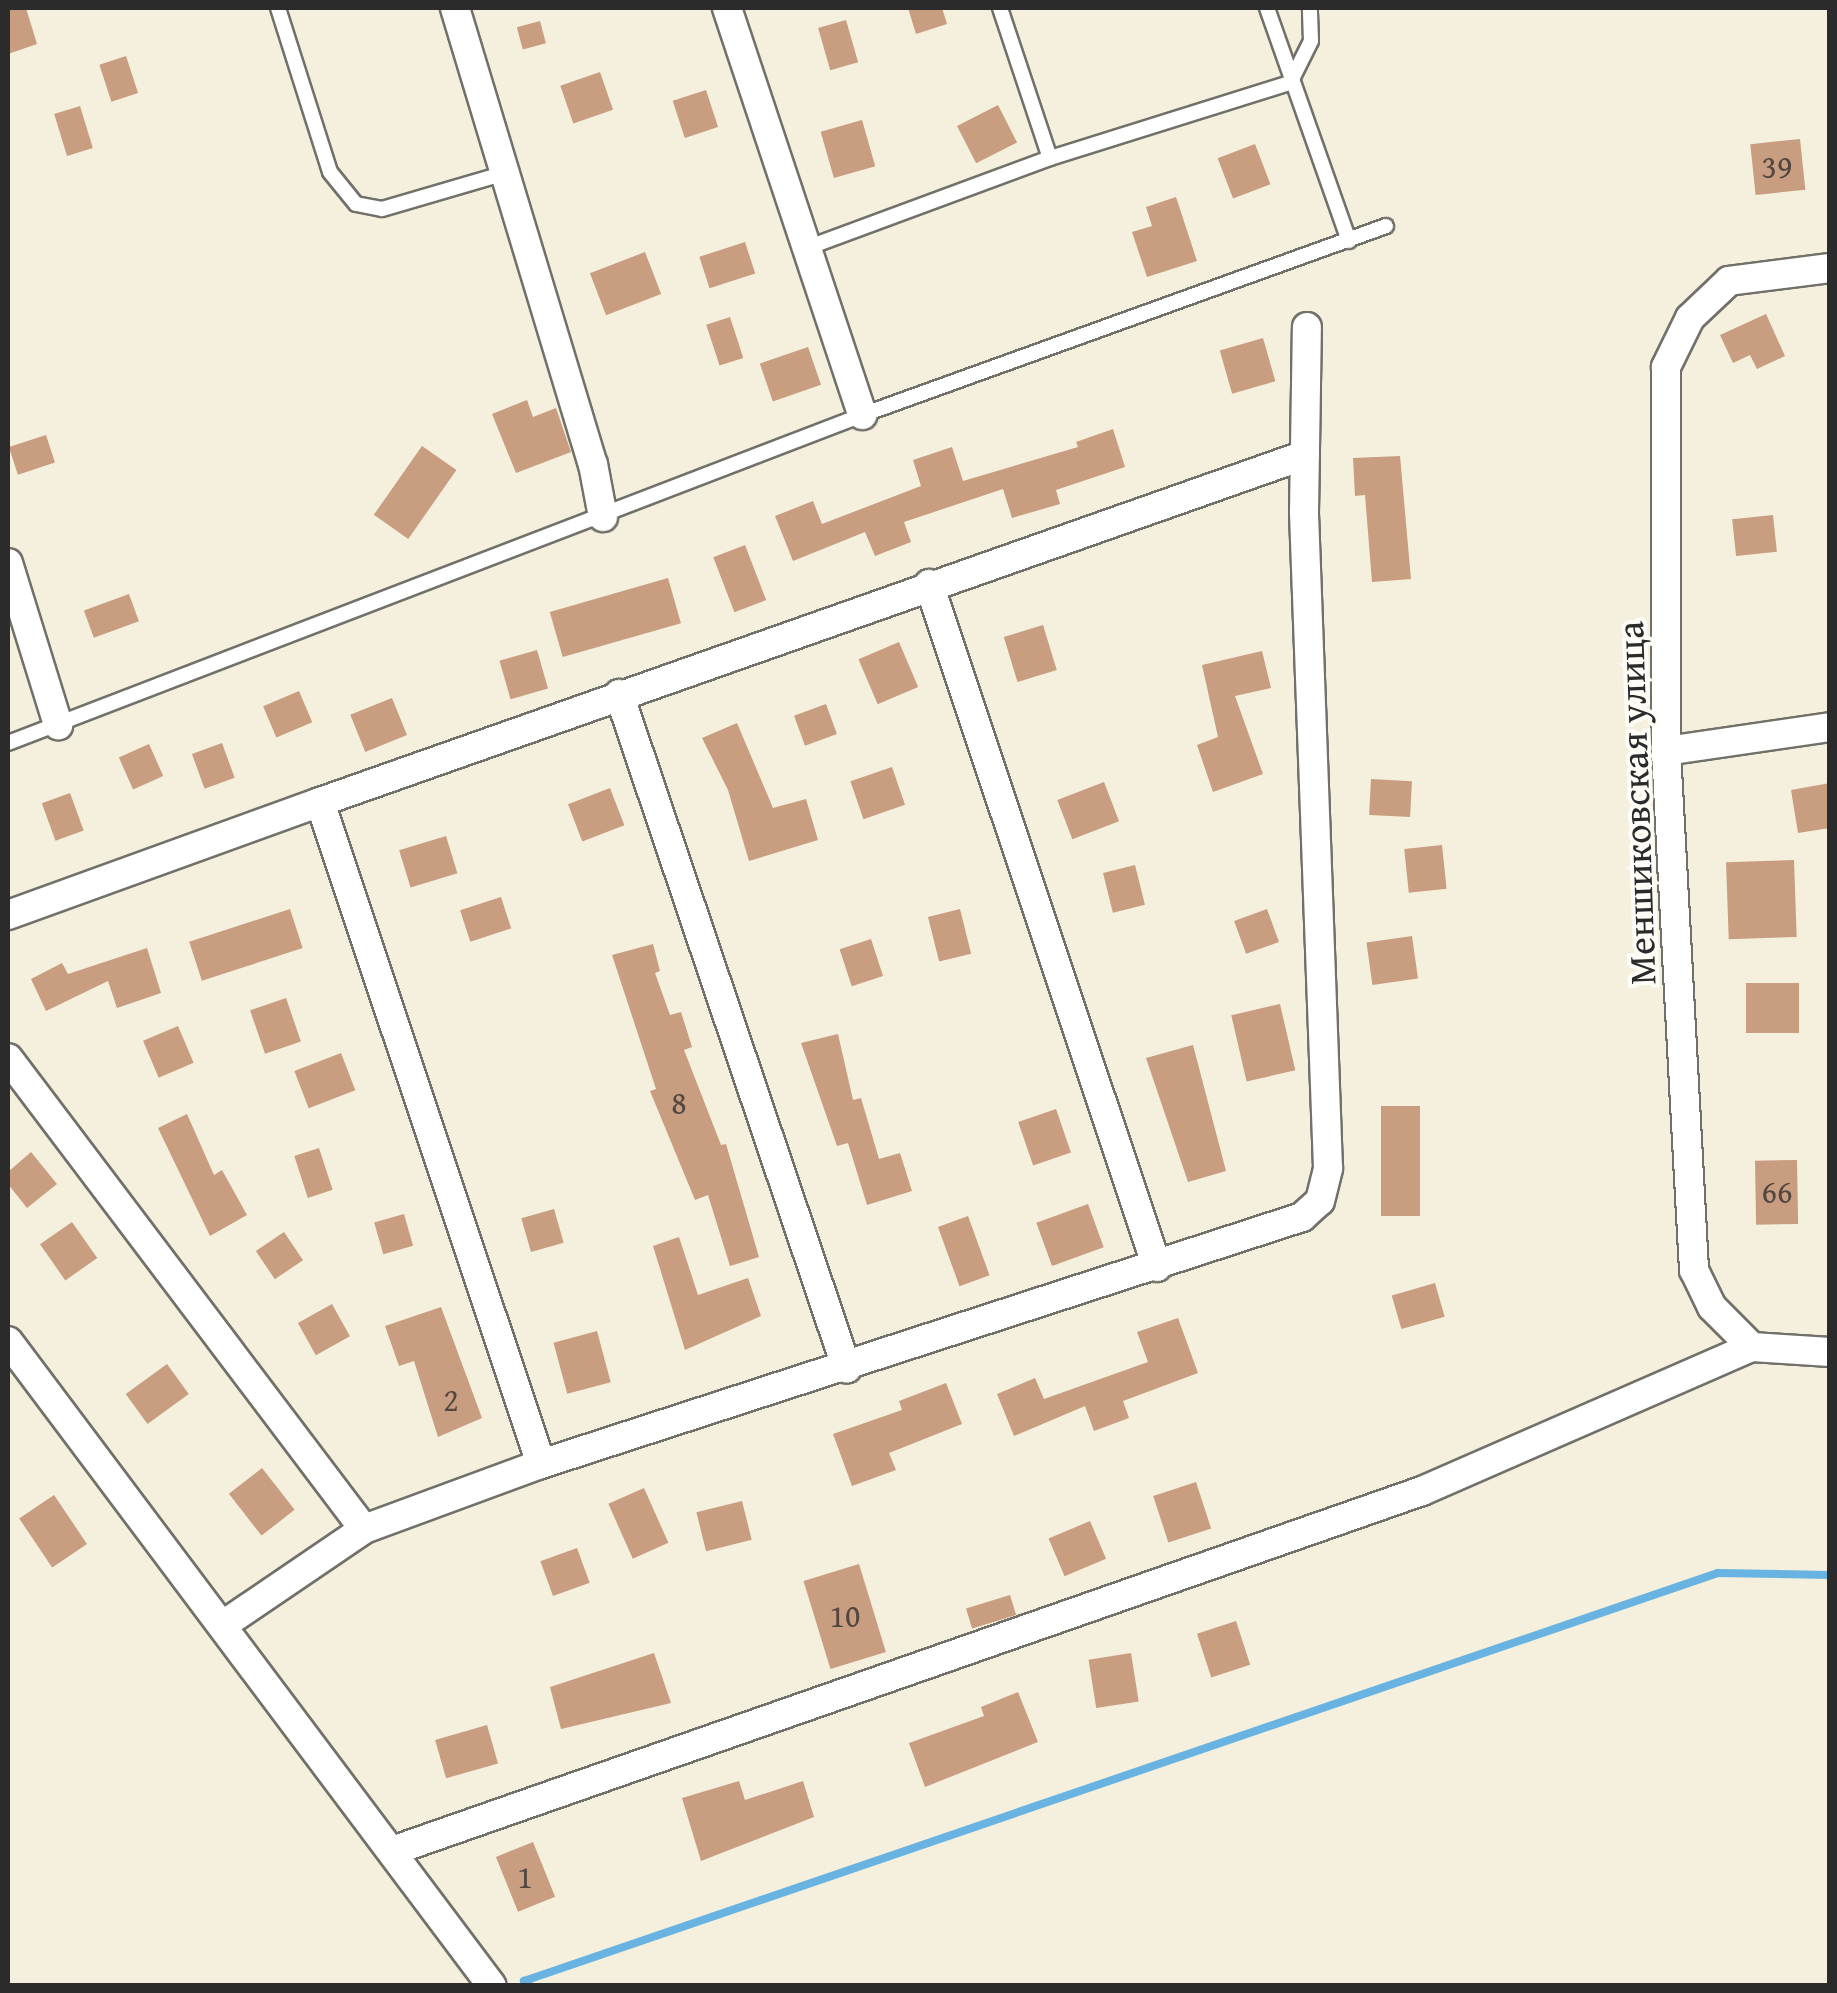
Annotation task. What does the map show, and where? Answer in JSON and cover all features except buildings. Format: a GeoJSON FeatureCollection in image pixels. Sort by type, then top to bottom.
{"type":"FeatureCollection","features":[{"type":"Feature","properties":{"kind":"street"},"geometry":{"type":"LineString","coordinates":[[455,8],[502,174],[593,464],[603,517]]}},
{"type":"Feature","properties":{"kind":"street"},"geometry":{"type":"LineString","coordinates":[[727,8],[804,253],[862,415]]}},
{"type":"Feature","properties":{"kind":"street","name":"Меншиковская улица"},"geometry":{"type":"LineString","coordinates":[[1752,1348],[1712,1307],[1694,1270],[1666,751],[1666,368],[1690,318],[1729,281],[1830,268]]}},
{"type":"Feature","properties":{"kind":"street"},"geometry":{"type":"LineString","coordinates":[[223,1624],[364,1529],[541,1464],[1157,1267],[1302,1217],[1320,1201],[1328,1168],[1305,455],[1307,327]]}},
{"type":"Feature","properties":{"kind":"street"},"geometry":{"type":"LineString","coordinates":[[8,915],[929,584],[1305,455]]}},
{"type":"Feature","properties":{"kind":"street"},"geometry":{"type":"LineString","coordinates":[[8,563],[58,725]]}},
{"type":"Feature","properties":{"kind":"street"},"geometry":{"type":"LineString","coordinates":[[929,584],[1157,1267]]}},
{"type":"Feature","properties":{"kind":"street"},"geometry":{"type":"LineString","coordinates":[[619,694],[847,1369]]}},
{"type":"Feature","properties":{"kind":"street"},"geometry":{"type":"LineString","coordinates":[[1666,751],[1830,727]]}},
{"type":"Feature","properties":{"kind":"street"},"geometry":{"type":"LineString","coordinates":[[320,802],[541,1464]]}},
{"type":"Feature","properties":{"kind":"street"},"geometry":{"type":"LineString","coordinates":[[8,1058],[364,1529]]}},
{"type":"Feature","properties":{"kind":"street"},"geometry":{"type":"LineString","coordinates":[[8,1340],[395,1850],[492,1986]]}},
{"type":"Feature","properties":{"kind":"street"},"geometry":{"type":"LineString","coordinates":[[395,1850],[1422,1492],[1752,1348],[1830,1352]]}},
{"type":"Feature","properties":{"kind":"lane"},"geometry":{"type":"LineString","coordinates":[[278,8],[330,172],[356,204],[382,210],[502,174]]}},
{"type":"Feature","properties":{"kind":"lane"},"geometry":{"type":"LineString","coordinates":[[1000,8],[1050,158]]}},
{"type":"Feature","properties":{"kind":"lane"},"geometry":{"type":"LineString","coordinates":[[1266,8],[1349,241]]}},
{"type":"Feature","properties":{"kind":"lane"},"geometry":{"type":"LineString","coordinates":[[804,253],[1050,158],[1290,82],[1311,41],[1310,8]]}},
{"type":"Feature","properties":{"kind":"lane"},"geometry":{"type":"LineString","coordinates":[[8,743],[862,415],[1386,226]]}},
{"type":"Feature","properties":{"kind":"waterway"},"geometry":{"type":"LineString","coordinates":[[530,1986],[524,1981],[1718,1573],[1830,1575]]}}]}
